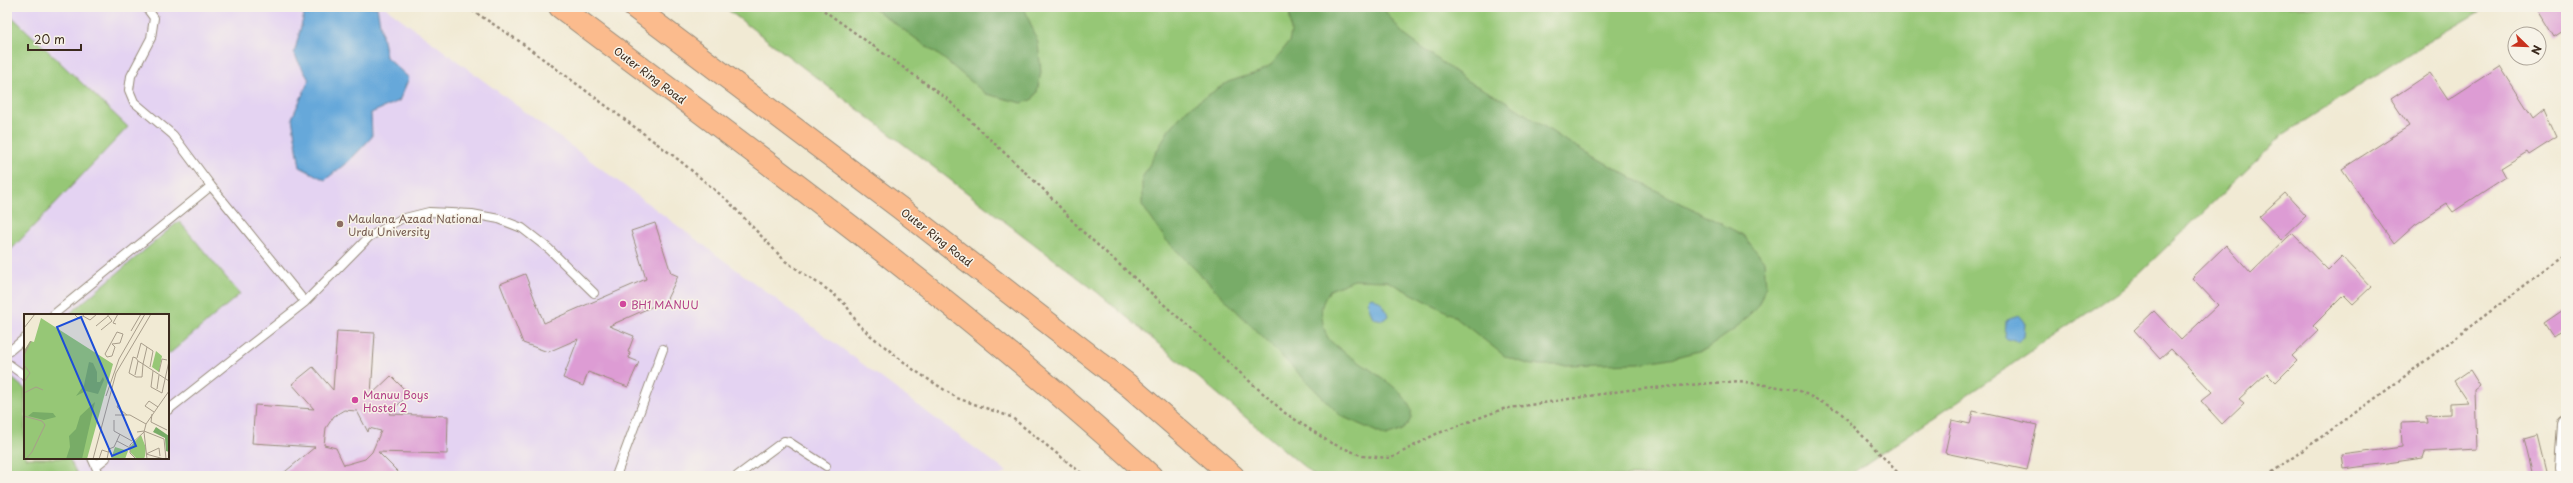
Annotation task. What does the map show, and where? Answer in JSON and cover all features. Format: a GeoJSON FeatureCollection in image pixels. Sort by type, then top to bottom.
{"type":"FeatureCollection","features":[{"type":"Feature","properties":{"kind":"highway","name":"Outer Ring Road"},"geometry":{"type":"LineString","coordinates":[[560,7],[899,262],[1094,424],[1151,476]]}},
{"type":"Feature","properties":{"kind":"highway","name":"Outer Ring Road"},"geometry":{"type":"LineString","coordinates":[[634,7],[900,208],[1128,385],[1233,476]]}},
{"type":"Feature","properties":{"kind":"street"},"geometry":{"type":"LineString","coordinates":[[2565,476],[2563,467],[2566,425]]}},
{"type":"Feature","properties":{"kind":"lane"},"geometry":{"type":"LineString","coordinates":[[146,7],[154,18],[151,38],[131,76],[129,90],[134,102],[172,135],[211,186],[305,302]]}},
{"type":"Feature","properties":{"kind":"lane"},"geometry":{"type":"LineString","coordinates":[[54,314],[211,186]]}},
{"type":"Feature","properties":{"kind":"lane"},"geometry":{"type":"LineString","coordinates":[[169,409],[305,302],[369,237],[401,219],[429,212],[472,214],[499,219],[522,228],[549,249],[594,294]]}},
{"type":"Feature","properties":{"kind":"lane"},"geometry":{"type":"LineString","coordinates":[[7,353],[24,339]]}},
{"type":"Feature","properties":{"kind":"lane"},"geometry":{"type":"LineString","coordinates":[[616,476],[663,349]]}},
{"type":"Feature","properties":{"kind":"lane"},"geometry":{"type":"LineString","coordinates":[[7,363],[24,375]]}},
{"type":"Feature","properties":{"kind":"lane"},"geometry":{"type":"LineString","coordinates":[[738,476],[784,441],[789,442],[826,466]]}},
{"type":"Feature","properties":{"kind":"lane"},"geometry":{"type":"LineString","coordinates":[[93,459],[97,466],[100,476]]}},
{"type":"Feature","properties":{"kind":"lane"},"geometry":{"type":"LineString","coordinates":[[97,466],[105,459]]}},
{"type":"Feature","properties":{"kind":"path"},"geometry":{"type":"LineString","coordinates":[[467,7],[519,40],[679,160],[728,201],[785,261],[832,292],[846,305],[866,332],[903,362],[957,398],[1011,417],[1085,476]]}},
{"type":"Feature","properties":{"kind":"path"},"geometry":{"type":"LineString","coordinates":[[820,7],[946,98],[1043,188],[1082,231],[1285,413],[1331,443],[1363,456],[1391,458],[1436,434],[1502,410],[1628,390],[1739,381],[1798,390],[1839,411],[1901,476]]}},
{"type":"Feature","properties":{"kind":"path"},"geometry":{"type":"LineString","coordinates":[[2267,476],[2384,392],[2566,254]]}},
{"type":"Feature","properties":{"kind":"shaded area","name":"Maulana Azaad National Urdu University"},"geometry":{"type":"Polygon","coordinates":[[[7,7],[385,7],[1007,472],[1000,476],[7,476],[7,7]]]}},
{"type":"Feature","properties":{"kind":"green space"},"geometry":{"type":"Polygon","coordinates":[[[724,7],[2487,7],[2424,44],[2284,134],[2124,288],[1848,476],[1315,476],[1097,292],[724,7]]]}},
{"type":"Feature","properties":{"kind":"green space"},"geometry":{"type":"Polygon","coordinates":[[[872,7],[1024,7],[1038,43],[1041,72],[1037,92],[1032,100],[1022,103],[986,94],[944,59],[872,7]]]}},
{"type":"Feature","properties":{"kind":"green space"},"geometry":{"type":"Polygon","coordinates":[[[1289,7],[1382,7],[1403,34],[1469,82],[1504,100],[1563,139],[1634,179],[1743,235],[1764,261],[1766,286],[1758,306],[1735,329],[1706,349],[1676,357],[1640,363],[1531,365],[1506,357],[1451,314],[1387,281],[1354,280],[1330,290],[1325,298],[1322,306],[1322,313],[1326,334],[1335,345],[1399,391],[1409,404],[1411,417],[1403,429],[1386,436],[1341,416],[1166,240],[1142,205],[1142,178],[1168,131],[1187,109],[1228,82],[1259,72],[1272,64],[1289,42],[1291,32],[1289,7]]]}},
{"type":"Feature","properties":{"kind":"green space"},"geometry":{"type":"Polygon","coordinates":[[[7,12],[128,127],[7,254],[7,12]]]}},
{"type":"Feature","properties":{"kind":"green space"},"geometry":{"type":"Polygon","coordinates":[[[179,221],[240,294],[169,354],[169,314],[69,314],[179,221]]]}},
{"type":"Feature","properties":{"kind":"green space"},"geometry":{"type":"Polygon","coordinates":[[[7,374],[24,388],[24,459],[70,459],[78,476],[7,476],[7,374]]]}},
{"type":"Feature","properties":{"kind":"water"},"geometry":{"type":"Polygon","coordinates":[[[306,7],[377,7],[386,57],[409,78],[399,101],[371,113],[372,137],[350,160],[325,180],[300,167],[292,118],[309,80],[294,54],[306,7]]]}},
{"type":"Feature","properties":{"kind":"water"},"geometry":{"type":"Polygon","coordinates":[[[1371,297],[1380,302],[1386,310],[1388,316],[1383,320],[1373,318],[1367,301],[1371,297]]]}},
{"type":"Feature","properties":{"kind":"water"},"geometry":{"type":"Polygon","coordinates":[[[2019,316],[2025,323],[2024,337],[2017,342],[2005,338],[2006,320],[2019,316]]]}},
{"type":"Feature","properties":{"kind":"building"},"geometry":{"type":"Polygon","coordinates":[[[2536,7],[2566,7],[2566,29],[2554,37],[2536,7]]]}},
{"type":"Feature","properties":{"kind":"building"},"geometry":{"type":"Polygon","coordinates":[[[2500,66],[2533,118],[2544,109],[2557,137],[2529,155],[2527,152],[2501,168],[2506,177],[2453,212],[2447,204],[2415,225],[2394,244],[2342,169],[2409,126],[2391,99],[2430,73],[2448,100],[2500,66]]]}},
{"type":"Feature","properties":{"kind":"building"},"geometry":{"type":"Polygon","coordinates":[[[2285,193],[2306,216],[2281,240],[2259,217],[2285,193]]]}},
{"type":"Feature","properties":{"kind":"building","name":"BH1 MANUU"},"geometry":{"type":"Polygon","coordinates":[[[655,223],[671,273],[678,276],[664,305],[660,303],[609,326],[634,336],[628,352],[630,353],[629,358],[639,362],[628,387],[588,372],[583,386],[563,378],[578,339],[548,352],[523,343],[500,284],[525,274],[544,323],[646,279],[631,231],[655,223]]]}},
{"type":"Feature","properties":{"kind":"building"},"geometry":{"type":"Polygon","coordinates":[[[2292,233],[2328,270],[2342,256],[2371,287],[2353,304],[2344,295],[2313,326],[2318,331],[2292,356],[2297,361],[2276,382],[2267,373],[2239,399],[2244,403],[2222,424],[2201,401],[2212,392],[2171,349],[2160,359],[2134,330],[2154,311],[2181,340],[2218,305],[2192,278],[2226,245],[2251,273],[2292,233]]]}},
{"type":"Feature","properties":{"kind":"building"},"geometry":{"type":"Polygon","coordinates":[[[2566,308],[2566,328],[2553,337],[2544,323],[2566,308]]]}},
{"type":"Feature","properties":{"kind":"building","name":"Manuu Boys Hostel 2"},"geometry":{"type":"Polygon","coordinates":[[[337,331],[375,333],[371,395],[391,376],[409,394],[389,414],[448,416],[447,454],[378,452],[402,476],[280,476],[315,447],[252,443],[255,405],[314,409],[292,384],[313,367],[333,390],[337,331]],[[344,410],[334,416],[326,428],[324,445],[336,448],[344,465],[365,459],[372,452],[381,431],[369,428],[368,432],[357,411],[344,410]]]}},
{"type":"Feature","properties":{"kind":"building"},"geometry":{"type":"Polygon","coordinates":[[[2470,370],[2480,386],[2475,390],[2477,449],[2425,452],[2423,458],[2344,469],[2342,455],[2402,447],[2401,423],[2427,422],[2426,415],[2450,414],[2450,403],[2468,402],[2454,381],[2470,370]]]}},
{"type":"Feature","properties":{"kind":"building"},"geometry":{"type":"Polygon","coordinates":[[[1973,411],[2037,425],[2027,470],[1945,453],[1952,420],[1970,424],[1973,411]]]}},
{"type":"Feature","properties":{"kind":"building"},"geometry":{"type":"Polygon","coordinates":[[[2537,435],[2547,476],[2532,476],[2523,439],[2537,435]]]}},
{"type":"Feature","properties":{"kind":"place","name":"Maulana Azaad National Urdu University"},"geometry":{"type":"Point","coordinates":[340,224]}},
{"type":"Feature","properties":{"kind":"place","name":"BH1 MANUU"},"geometry":{"type":"Point","coordinates":[623,304]}},
{"type":"Feature","properties":{"kind":"place","name":"Manuu Boys Hostel 2"},"geometry":{"type":"Point","coordinates":[355,400]}}]}
